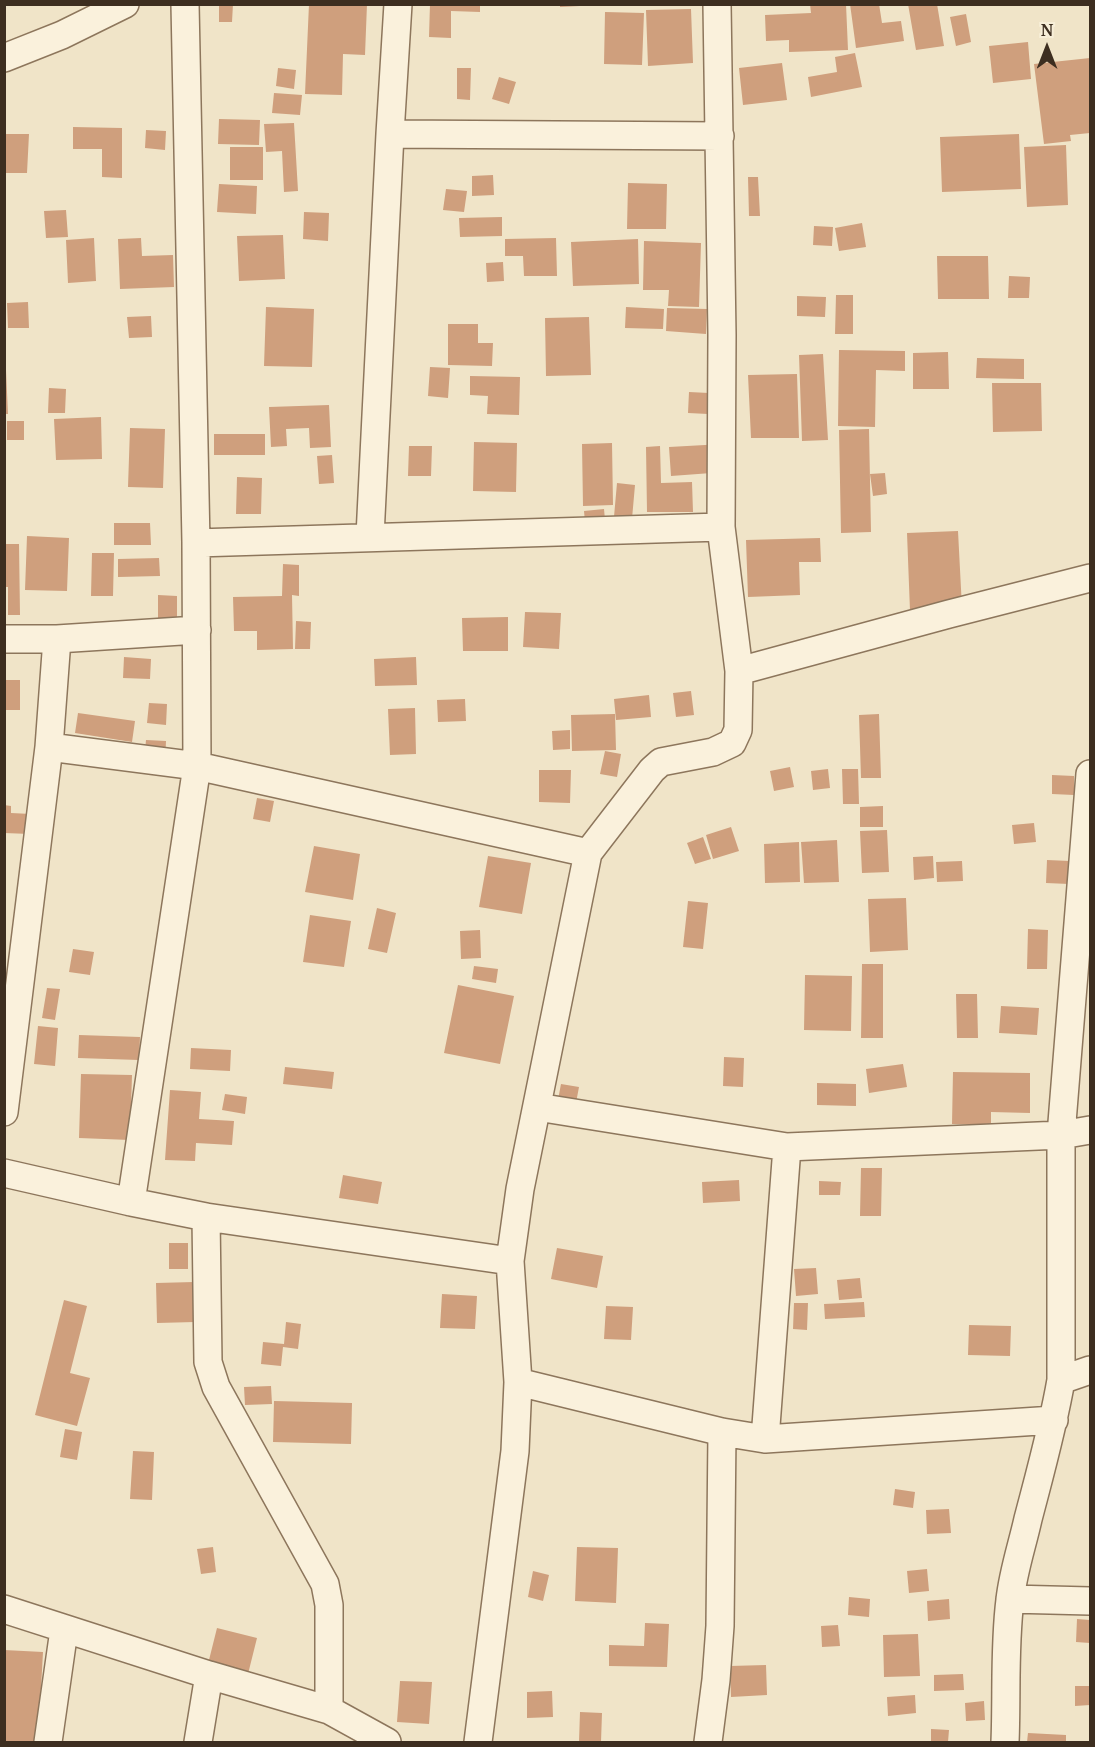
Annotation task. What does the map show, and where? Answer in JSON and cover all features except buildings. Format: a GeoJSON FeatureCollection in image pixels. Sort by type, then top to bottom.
{"type":"FeatureCollection","features":[{"type":"Feature","properties":{"kind":"street"},"geometry":{"type":"LineString","coordinates":[[4,58],[62,35],[125,4]]}},
{"type":"Feature","properties":{"kind":"street"},"geometry":{"type":"LineString","coordinates":[[131,1202],[197,766],[196,543],[185,4]]}},
{"type":"Feature","properties":{"kind":"street"},"geometry":{"type":"LineString","coordinates":[[370,536],[398,4]]}},
{"type":"Feature","properties":{"kind":"street"},"geometry":{"type":"LineString","coordinates":[[478,1743],[515,1451],[518,1382],[510,1261],[520,1189],[588,854],[643,780],[662,762],[713,752],[732,743],[738,730],[739,671],[721,527],[722,335],[717,4]]}},
{"type":"Feature","properties":{"kind":"street"},"geometry":{"type":"LineString","coordinates":[[390,134],[720,136]]}},
{"type":"Feature","properties":{"kind":"street"},"geometry":{"type":"LineString","coordinates":[[196,543],[721,527]]}},
{"type":"Feature","properties":{"kind":"street"},"geometry":{"type":"LineString","coordinates":[[739,671],[1090,578]]}},
{"type":"Feature","properties":{"kind":"street"},"geometry":{"type":"LineString","coordinates":[[4,639],[57,639],[197,630]]}},
{"type":"Feature","properties":{"kind":"street"},"geometry":{"type":"LineString","coordinates":[[4,1112],[49,747],[57,639]]}},
{"type":"Feature","properties":{"kind":"street"},"geometry":{"type":"LineString","coordinates":[[49,747],[197,766],[588,854]]}},
{"type":"Feature","properties":{"kind":"street"},"geometry":{"type":"LineString","coordinates":[[1005,1743],[1006,1637],[1010,1599],[1054,1420],[1061,1380],[1061,1135],[1088,825],[1090,774]]}},
{"type":"Feature","properties":{"kind":"street"},"geometry":{"type":"LineString","coordinates":[[537,1107],[787,1147],[1061,1135],[1090,1130]]}},
{"type":"Feature","properties":{"kind":"street"},"geometry":{"type":"LineString","coordinates":[[765,1439],[787,1147]]}},
{"type":"Feature","properties":{"kind":"street"},"geometry":{"type":"LineString","coordinates":[[4,1173],[206,1217],[510,1261]]}},
{"type":"Feature","properties":{"kind":"street"},"geometry":{"type":"LineString","coordinates":[[206,1217],[208,1362],[216,1388],[325,1584],[329,1605],[329,1710]]}},
{"type":"Feature","properties":{"kind":"street"},"geometry":{"type":"LineString","coordinates":[[1061,1380],[1090,1370]]}},
{"type":"Feature","properties":{"kind":"street"},"geometry":{"type":"LineString","coordinates":[[518,1382],[722,1432],[765,1439],[1054,1420]]}},
{"type":"Feature","properties":{"kind":"street"},"geometry":{"type":"LineString","coordinates":[[708,1743],[720,1626],[722,1432]]}},
{"type":"Feature","properties":{"kind":"street"},"geometry":{"type":"LineString","coordinates":[[1010,1599],[1090,1601]]}},
{"type":"Feature","properties":{"kind":"street"},"geometry":{"type":"LineString","coordinates":[[4,1609],[209,1676],[329,1710],[387,1743]]}},
{"type":"Feature","properties":{"kind":"street"},"geometry":{"type":"LineString","coordinates":[[48,1743],[64,1630]]}},
{"type":"Feature","properties":{"kind":"street"},"geometry":{"type":"LineString","coordinates":[[198,1743],[209,1676]]}}]}
